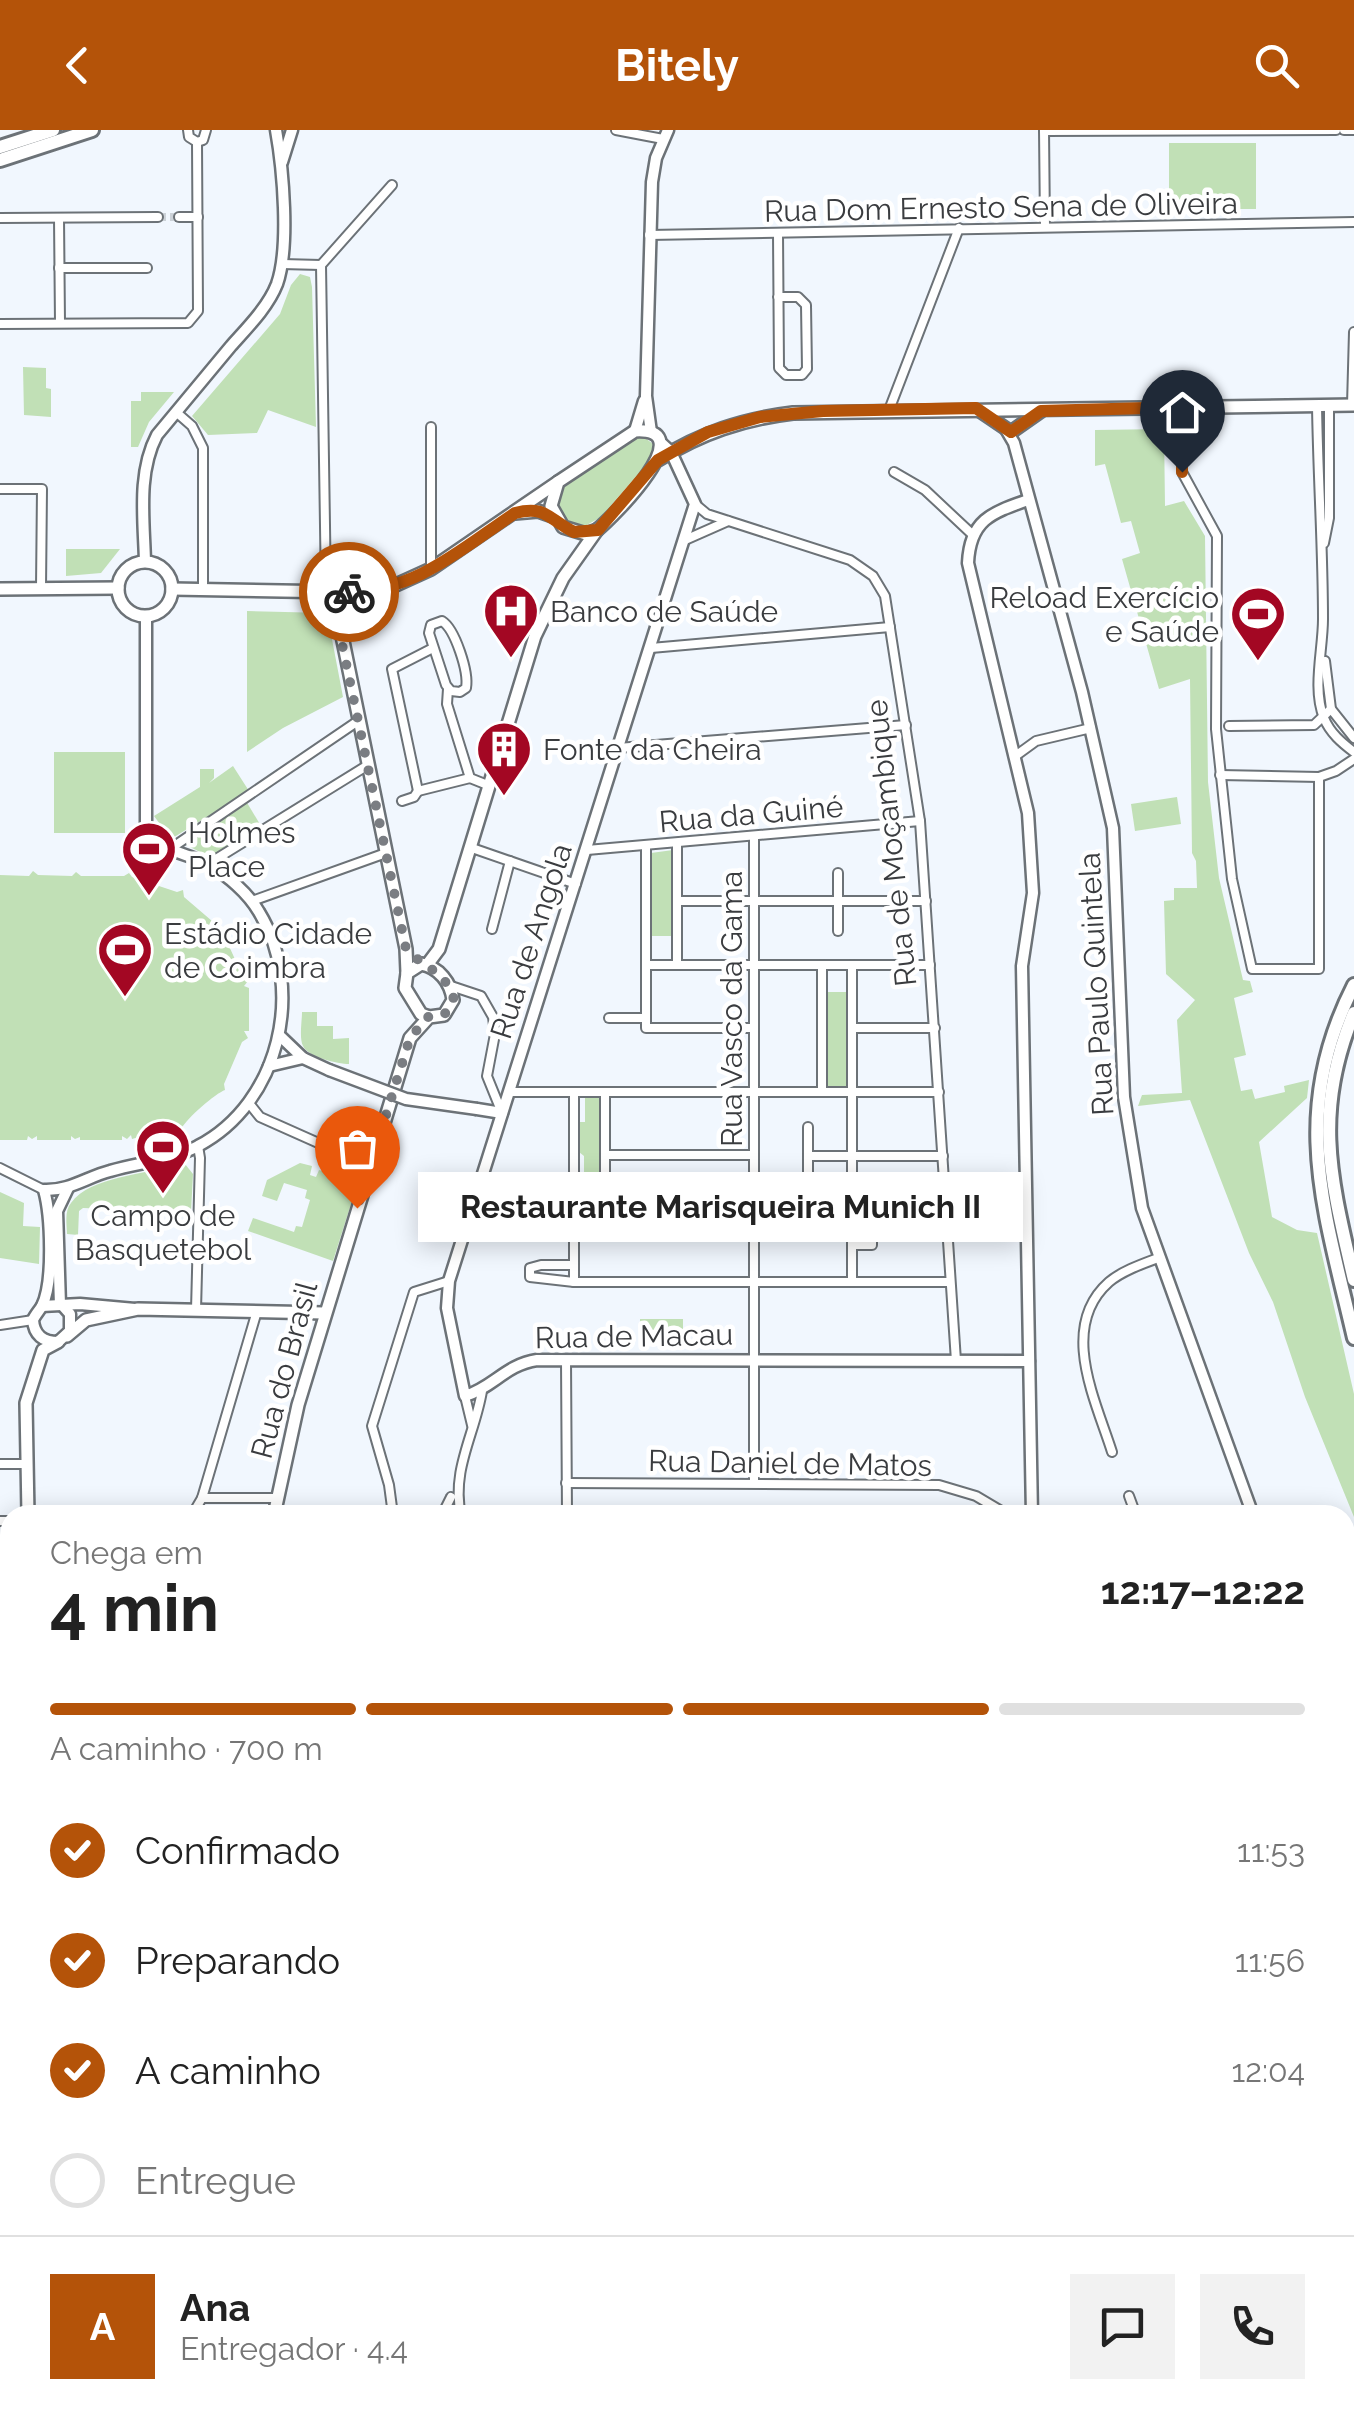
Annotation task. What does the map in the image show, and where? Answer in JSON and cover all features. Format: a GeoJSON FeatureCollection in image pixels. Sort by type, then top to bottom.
{"type":"FeatureCollection","features":[{"type":"Feature","properties":{"kind":"main road"},"geometry":{"type":"LineString","coordinates":[[0,146],[52,130]]}},
{"type":"Feature","properties":{"kind":"main road"},"geometry":{"type":"LineString","coordinates":[[0,160],[92,130]]}},
{"type":"Feature","properties":{"kind":"main road"},"geometry":{"type":"LineString","coordinates":[[407,973],[439,950],[535,636],[550,602],[598,530],[657,462],[671,452],[696,438],[760,417],[793,412],[976,408],[1011,421],[1041,411],[1353,405]]}},
{"type":"Feature","properties":{"kind":"main road"},"geometry":{"type":"LineString","coordinates":[[172,589],[387,589],[431,569],[635,431],[656,438],[696,438]]}},
{"type":"Feature","properties":{"kind":"main road"},"geometry":{"type":"LineString","coordinates":[[656,438],[657,462]]}},
{"type":"Feature","properties":{"kind":"main road"},"geometry":{"type":"LineString","coordinates":[[555,518],[551,506],[558,482]]}},
{"type":"Feature","properties":{"kind":"main road"},"geometry":{"type":"LineString","coordinates":[[515,513],[538,511],[574,532],[598,530]]}},
{"type":"Feature","properties":{"kind":"main road"},"geometry":{"type":"LineString","coordinates":[[573,564],[577,550],[574,532]]}},
{"type":"Feature","properties":{"kind":"main road"},"geometry":{"type":"LineString","coordinates":[[145,562],[161,567],[172,589],[167,605],[146,616],[123,605],[118,588],[124,572],[145,562]]}},
{"type":"Feature","properties":{"kind":"main road"},"geometry":{"type":"LineString","coordinates":[[0,589],[118,588]]}},
{"type":"Feature","properties":{"kind":"main road"},"geometry":{"type":"LineString","coordinates":[[330,592],[406,949],[405,988],[421,1014],[428,1017]]}},
{"type":"Feature","properties":{"kind":"main road"},"geometry":{"type":"LineString","coordinates":[[406,949],[424,964],[433,966],[448,985]]}},
{"type":"Feature","properties":{"kind":"main road","name":"Rua do Brasil"},"geometry":{"type":"LineString","coordinates":[[275,1505],[287,1445],[324,1313],[410,1038],[428,1017],[444,1015],[449,1010],[454,1000],[448,985]]}},
{"type":"Feature","properties":{"kind":"main road"},"geometry":{"type":"LineString","coordinates":[[1354,985],[1336,1024],[1321,1076],[1315,1143],[1321,1193],[1354,1338]]}},
{"type":"Feature","properties":{"kind":"main road"},"geometry":{"type":"LineString","coordinates":[[410,1038],[414,1002]]}},
{"type":"Feature","properties":{"kind":"main road"},"geometry":{"type":"LineString","coordinates":[[1354,1013],[1334,1072],[1328,1133],[1332,1188],[1354,1278]]}},
{"type":"Feature","properties":{"kind":"main road"},"geometry":{"type":"LineString","coordinates":[[28,1505],[26,1403],[30,1385],[43,1350],[86,1320],[138,1309],[324,1313]]}},
{"type":"Feature","properties":{"kind":"street"},"geometry":{"type":"LineString","coordinates":[[188,130],[188,137],[197,142],[203,140],[206,130]]}},
{"type":"Feature","properties":{"kind":"street"},"geometry":{"type":"LineString","coordinates":[[145,562],[146,461],[157,435],[271,297],[282,264],[282,162],[276,130]]}},
{"type":"Feature","properties":{"kind":"street"},"geometry":{"type":"LineString","coordinates":[[282,162],[292,130]]}},
{"type":"Feature","properties":{"kind":"street"},"geometry":{"type":"LineString","coordinates":[[616,130],[666,135],[652,182],[646,396],[656,438],[671,452],[695,504]]}},
{"type":"Feature","properties":{"kind":"street"},"geometry":{"type":"LineString","coordinates":[[1045,226],[1044,131],[1336,130]]}},
{"type":"Feature","properties":{"kind":"street"},"geometry":{"type":"LineString","coordinates":[[1344,130],[1354,130]]}},
{"type":"Feature","properties":{"kind":"street"},"geometry":{"type":"LineString","coordinates":[[0,324],[188,323],[198,311],[197,142]]}},
{"type":"Feature","properties":{"kind":"street"},"geometry":{"type":"LineString","coordinates":[[330,592],[321,265],[392,185]]}},
{"type":"Feature","properties":{"kind":"street"},"geometry":{"type":"LineString","coordinates":[[0,218],[158,217]]}},
{"type":"Feature","properties":{"kind":"street"},"geometry":{"type":"LineString","coordinates":[[179,217],[198,217]]}},
{"type":"Feature","properties":{"kind":"street"},"geometry":{"type":"LineString","coordinates":[[59,218],[60,323]]}},
{"type":"Feature","properties":{"kind":"street","name":"Rua Dom Ernesto Sena de Oliveira"},"geometry":{"type":"LineString","coordinates":[[649,236],[1354,222]]}},
{"type":"Feature","properties":{"kind":"street"},"geometry":{"type":"LineString","coordinates":[[889,410],[960,228]]}},
{"type":"Feature","properties":{"kind":"street"},"geometry":{"type":"LineString","coordinates":[[778,233],[778,296],[779,368],[786,375],[802,375],[807,370],[806,305],[798,297],[778,296]]}},
{"type":"Feature","properties":{"kind":"street"},"geometry":{"type":"LineString","coordinates":[[282,264],[321,265]]}},
{"type":"Feature","properties":{"kind":"street"},"geometry":{"type":"LineString","coordinates":[[59,268],[147,268]]}},
{"type":"Feature","properties":{"kind":"street"},"geometry":{"type":"LineString","coordinates":[[1353,405],[1354,332]]}},
{"type":"Feature","properties":{"kind":"street"},"geometry":{"type":"LineString","coordinates":[[635,431],[646,396]]}},
{"type":"Feature","properties":{"kind":"street"},"geometry":{"type":"LineString","coordinates":[[1220,775],[1320,776],[1336,772],[1354,756],[1324,717],[1319,687],[1323,547],[1318,518],[1323,405]]}},
{"type":"Feature","properties":{"kind":"street"},"geometry":{"type":"LineString","coordinates":[[1182,407],[1182,472],[1217,536],[1220,775],[1232,878],[1252,969],[1319,969],[1320,776]]}},
{"type":"Feature","properties":{"kind":"street"},"geometry":{"type":"LineString","coordinates":[[176,412],[192,426],[203,448],[204,590]]}},
{"type":"Feature","properties":{"kind":"street","name":"Rua Paulo Quintela"},"geometry":{"type":"LineString","coordinates":[[1011,421],[1028,500],[1091,728],[1114,844],[1124,1096],[1142,1208],[1249,1505]]}},
{"type":"Feature","properties":{"kind":"street"},"geometry":{"type":"LineString","coordinates":[[430,427],[431,569]]}},
{"type":"Feature","properties":{"kind":"street"},"geometry":{"type":"LineString","coordinates":[[678,466],[682,454],[696,438]]}},
{"type":"Feature","properties":{"kind":"street"},"geometry":{"type":"LineString","coordinates":[[657,462],[678,466]]}},
{"type":"Feature","properties":{"kind":"street"},"geometry":{"type":"LineString","coordinates":[[894,472],[925,490],[973,535]]}},
{"type":"Feature","properties":{"kind":"street"},"geometry":{"type":"LineString","coordinates":[[0,489],[42,489],[42,588]]}},
{"type":"Feature","properties":{"kind":"street"},"geometry":{"type":"LineString","coordinates":[[1028,500],[991,515],[973,535],[968,564],[1028,813],[1033,893],[1022,966],[1032,1505]]}},
{"type":"Feature","properties":{"kind":"street","name":"Rua de Moçambique"},"geometry":{"type":"LineString","coordinates":[[695,504],[708,514],[850,560],[866,570],[885,596],[920,822],[956,1360]]}},
{"type":"Feature","properties":{"kind":"street","name":"Rua de Angola"},"geometry":{"type":"LineString","coordinates":[[465,1396],[448,1308],[449,1281],[695,504]]}},
{"type":"Feature","properties":{"kind":"street"},"geometry":{"type":"LineString","coordinates":[[685,540],[728,521]]}},
{"type":"Feature","properties":{"kind":"street"},"geometry":{"type":"LineString","coordinates":[[0,1168],[44,1190],[68,1188],[108,1171],[162,1160],[198,1146],[248,1102],[269,1066],[279,1035],[283,1010],[278,960],[268,928],[252,901],[208,864],[170,850],[150,836],[146,826],[146,616]]}},
{"type":"Feature","properties":{"kind":"street"},"geometry":{"type":"LineString","coordinates":[[448,689],[460,692],[468,681],[449,626],[445,621],[435,622],[430,628],[434,648],[470,778]]}},
{"type":"Feature","properties":{"kind":"street"},"geometry":{"type":"LineString","coordinates":[[650,648],[890,628]]}},
{"type":"Feature","properties":{"kind":"street"},"geometry":{"type":"LineString","coordinates":[[1323,642],[1331,709],[1354,738]]}},
{"type":"Feature","properties":{"kind":"street"},"geometry":{"type":"LineString","coordinates":[[418,792],[392,669],[434,648]]}},
{"type":"Feature","properties":{"kind":"street"},"geometry":{"type":"LineString","coordinates":[[1229,726],[1314,726],[1331,709]]}},
{"type":"Feature","properties":{"kind":"street"},"geometry":{"type":"LineString","coordinates":[[1218,712],[1229,726]]}},
{"type":"Feature","properties":{"kind":"street"},"geometry":{"type":"LineString","coordinates":[[170,850],[358,721]]}},
{"type":"Feature","properties":{"kind":"street"},"geometry":{"type":"LineString","coordinates":[[618,748],[906,726]]}},
{"type":"Feature","properties":{"kind":"street"},"geometry":{"type":"LineString","coordinates":[[1218,742],[1229,726]]}},
{"type":"Feature","properties":{"kind":"street"},"geometry":{"type":"LineString","coordinates":[[1014,757],[1036,741],[1091,728]]}},
{"type":"Feature","properties":{"kind":"street"},"geometry":{"type":"LineString","coordinates":[[208,864],[368,765]]}},
{"type":"Feature","properties":{"kind":"street"},"geometry":{"type":"LineString","coordinates":[[402,801],[418,792],[470,778],[490,786]]}},
{"type":"Feature","properties":{"kind":"street","name":"Rua da Guiné"},"geometry":{"type":"LineString","coordinates":[[587,850],[920,822]]}},
{"type":"Feature","properties":{"kind":"street","name":"Rua Vasco da Gama"},"geometry":{"type":"LineString","coordinates":[[754,838],[754,1483]]}},
{"type":"Feature","properties":{"kind":"street"},"geometry":{"type":"LineString","coordinates":[[677,844],[677,965]]}},
{"type":"Feature","properties":{"kind":"street"},"geometry":{"type":"LineString","coordinates":[[646,846],[646,1023]]}},
{"type":"Feature","properties":{"kind":"street"},"geometry":{"type":"LineString","coordinates":[[472,848],[576,884]]}},
{"type":"Feature","properties":{"kind":"street"},"geometry":{"type":"LineString","coordinates":[[252,901],[386,853]]}},
{"type":"Feature","properties":{"kind":"street"},"geometry":{"type":"LineString","coordinates":[[492,929],[510,861]]}},
{"type":"Feature","properties":{"kind":"street"},"geometry":{"type":"LineString","coordinates":[[838,873],[838,932]]}},
{"type":"Feature","properties":{"kind":"street"},"geometry":{"type":"LineString","coordinates":[[677,902],[926,902]]}},
{"type":"Feature","properties":{"kind":"street"},"geometry":{"type":"LineString","coordinates":[[646,965],[930,965]]}},
{"type":"Feature","properties":{"kind":"street"},"geometry":{"type":"LineString","coordinates":[[822,965],[822,1092]]}},
{"type":"Feature","properties":{"kind":"street"},"geometry":{"type":"LineString","coordinates":[[852,965],[852,1282]]}},
{"type":"Feature","properties":{"kind":"street"},"geometry":{"type":"LineString","coordinates":[[448,985],[481,996],[494,1016],[495,1034],[487,1076],[502,1113]]}},
{"type":"Feature","properties":{"kind":"street"},"geometry":{"type":"LineString","coordinates":[[609,1018],[754,1028]]}},
{"type":"Feature","properties":{"kind":"street"},"geometry":{"type":"LineString","coordinates":[[852,1028],[935,1028]]}},
{"type":"Feature","properties":{"kind":"street"},"geometry":{"type":"LineString","coordinates":[[279,1035],[303,1058],[406,1099],[502,1113]]}},
{"type":"Feature","properties":{"kind":"street"},"geometry":{"type":"LineString","coordinates":[[269,1066],[303,1058]]}},
{"type":"Feature","properties":{"kind":"street"},"geometry":{"type":"LineString","coordinates":[[509,1092],[938,1092]]}},
{"type":"Feature","properties":{"kind":"street"},"geometry":{"type":"LineString","coordinates":[[574,1092],[574,1282]]}},
{"type":"Feature","properties":{"kind":"street"},"geometry":{"type":"LineString","coordinates":[[605,1092],[605,1219]]}},
{"type":"Feature","properties":{"kind":"street"},"geometry":{"type":"LineString","coordinates":[[248,1102],[260,1116],[370,1166]]}},
{"type":"Feature","properties":{"kind":"street"},"geometry":{"type":"LineString","coordinates":[[808,1127],[808,1185]]}},
{"type":"Feature","properties":{"kind":"street"},"geometry":{"type":"LineString","coordinates":[[196,1310],[198,1146]]}},
{"type":"Feature","properties":{"kind":"street"},"geometry":{"type":"LineString","coordinates":[[605,1155],[754,1155]]}},
{"type":"Feature","properties":{"kind":"street"},"geometry":{"type":"LineString","coordinates":[[808,1156],[943,1156]]}},
{"type":"Feature","properties":{"kind":"street"},"geometry":{"type":"LineString","coordinates":[[44,1190],[49,1211],[49,1251],[42,1306],[34,1320],[39,1336],[62,1339],[72,1320],[61,1305],[57,1210],[68,1188]]}},
{"type":"Feature","properties":{"kind":"street"},"geometry":{"type":"LineString","coordinates":[[852,1193],[872,1193],[872,1245],[852,1245]]}},
{"type":"Feature","properties":{"kind":"street"},"geometry":{"type":"LineString","coordinates":[[574,1219],[852,1219]]}},
{"type":"Feature","properties":{"kind":"street"},"geometry":{"type":"LineString","coordinates":[[1112,1452],[1085,1368],[1086,1322],[1108,1282],[1158,1258]]}},
{"type":"Feature","properties":{"kind":"street"},"geometry":{"type":"LineString","coordinates":[[574,1265],[540,1265],[530,1268],[530,1278],[574,1282],[950,1282]]}},
{"type":"Feature","properties":{"kind":"street"},"geometry":{"type":"LineString","coordinates":[[392,1505],[372,1426],[414,1292],[449,1281]]}},
{"type":"Feature","properties":{"kind":"street"},"geometry":{"type":"LineString","coordinates":[[42,1306],[109,1304],[138,1309]]}},
{"type":"Feature","properties":{"kind":"street"},"geometry":{"type":"LineString","coordinates":[[198,1505],[257,1312]]}},
{"type":"Feature","properties":{"kind":"street"},"geometry":{"type":"LineString","coordinates":[[0,1325],[34,1320]]}},
{"type":"Feature","properties":{"kind":"street"},"geometry":{"type":"LineString","coordinates":[[566,1360],[567,1505]]}},
{"type":"Feature","properties":{"kind":"street","name":"Rua de Macau"},"geometry":{"type":"LineString","coordinates":[[465,1396],[482,1391],[519,1363],[566,1360],[1029,1361]]}},
{"type":"Feature","properties":{"kind":"street"},"geometry":{"type":"LineString","coordinates":[[457,1505],[458,1477],[482,1391]]}},
{"type":"Feature","properties":{"kind":"street"},"geometry":{"type":"LineString","coordinates":[[465,1396],[472,1427]]}},
{"type":"Feature","properties":{"kind":"street"},"geometry":{"type":"LineString","coordinates":[[0,1464],[27,1464]]}},
{"type":"Feature","properties":{"kind":"street","name":"Rua Daniel de Matos"},"geometry":{"type":"LineString","coordinates":[[566,1483],[939,1484],[991,1505]]}},
{"type":"Feature","properties":{"kind":"street"},"geometry":{"type":"LineString","coordinates":[[1130,1496],[1133,1505]]}},
{"type":"Feature","properties":{"kind":"street"},"geometry":{"type":"LineString","coordinates":[[202,1498],[276,1498]]}},
{"type":"Feature","properties":{"kind":"street"},"geometry":{"type":"LineString","coordinates":[[451,1505],[455,1501]]}},
{"type":"Feature","properties":{"kind":"green space"},"geometry":{"type":"Polygon","coordinates":[[[1169,143],[1256,143],[1256,209],[1169,209],[1169,143]]]}},
{"type":"Feature","properties":{"kind":"green space"},"geometry":{"type":"Polygon","coordinates":[[[300,274],[310,277],[312,287],[316,427],[268,410],[257,433],[208,435],[192,416],[280,314],[291,285],[300,274]]]}},
{"type":"Feature","properties":{"kind":"green space"},"geometry":{"type":"Polygon","coordinates":[[[23,367],[46,368],[51,417],[24,415],[23,367]]]}},
{"type":"Feature","properties":{"kind":"green space"},"geometry":{"type":"Polygon","coordinates":[[[141,392],[174,392],[149,422],[138,447],[131,447],[131,401],[141,401],[141,392]]]}},
{"type":"Feature","properties":{"kind":"green space"},"geometry":{"type":"Polygon","coordinates":[[[1164,429],[1165,506],[1184,501],[1205,536],[1208,782],[1219,878],[1243,980],[1250,981],[1253,992],[1234,998],[1246,1055],[1234,1058],[1241,1091],[1252,1089],[1255,1099],[1285,1092],[1284,1086],[1309,1080],[1307,1098],[1259,1142],[1272,1217],[1297,1230],[1317,1233],[1354,1394],[1354,1505],[1349,1505],[1305,1397],[1273,1302],[1249,1253],[1190,1100],[1138,1106],[1142,1095],[1182,1093],[1177,1020],[1195,1000],[1166,974],[1164,901],[1174,900],[1174,888],[1197,888],[1192,853],[1190,679],[1159,689],[1122,559],[1140,553],[1131,521],[1121,523],[1105,464],[1095,466],[1095,430],[1164,429]]]}},
{"type":"Feature","properties":{"kind":"green space"},"geometry":{"type":"Polygon","coordinates":[[[644,437],[653,444],[651,459],[601,517],[585,526],[567,521],[558,504],[563,486],[634,438],[644,437]]]}},
{"type":"Feature","properties":{"kind":"green space"},"geometry":{"type":"Polygon","coordinates":[[[66,549],[120,549],[101,573],[66,576],[66,549]]]}},
{"type":"Feature","properties":{"kind":"green space"},"geometry":{"type":"Polygon","coordinates":[[[247,611],[326,613],[325,625],[331,634],[343,697],[247,752],[247,611]]]}},
{"type":"Feature","properties":{"kind":"green space"},"geometry":{"type":"Polygon","coordinates":[[[54,752],[125,752],[125,833],[54,833],[54,752]]]}},
{"type":"Feature","properties":{"kind":"green space"},"geometry":{"type":"Polygon","coordinates":[[[233,766],[249,791],[171,839],[154,816],[200,787],[200,769],[214,769],[214,778],[209,783],[233,766]]]}},
{"type":"Feature","properties":{"kind":"green space"},"geometry":{"type":"Polygon","coordinates":[[[1177,797],[1181,824],[1135,831],[1131,804],[1177,797]]]}},
{"type":"Feature","properties":{"kind":"green space"},"geometry":{"type":"Polygon","coordinates":[[[246,801],[261,826],[212,858],[184,844],[246,801]]]}},
{"type":"Feature","properties":{"kind":"green space"},"geometry":{"type":"Polygon","coordinates":[[[673,850],[673,936],[650,936],[651,853],[673,850]]]}},
{"type":"Feature","properties":{"kind":"green space","name":"Estádio Cidade de Coimbra"},"geometry":{"type":"Polygon","coordinates":[[[33,871],[38,875],[72,876],[76,872],[81,876],[129,873],[177,892],[183,890],[184,897],[225,928],[224,935],[248,981],[244,986],[249,988],[249,1031],[244,1031],[248,1038],[242,1042],[225,1090],[182,1128],[175,1126],[132,1139],[131,1135],[127,1139],[122,1136],[122,1140],[80,1140],[71,1136],[71,1140],[37,1140],[37,1136],[28,1136],[27,1140],[0,1140],[0,875],[29,876],[33,871]]]}},
{"type":"Feature","properties":{"kind":"green space"},"geometry":{"type":"Polygon","coordinates":[[[825,992],[848,992],[847,1088],[824,1087],[825,992]]]}},
{"type":"Feature","properties":{"kind":"green space"},"geometry":{"type":"Polygon","coordinates":[[[302,1012],[317,1012],[317,1026],[333,1026],[333,1039],[349,1038],[349,1064],[306,1050],[301,1039],[302,1012]]]}},
{"type":"Feature","properties":{"kind":"green space"},"geometry":{"type":"Polygon","coordinates":[[[585,1096],[599,1096],[600,1202],[584,1202],[584,1156],[579,1152],[578,1122],[585,1122],[585,1096]]]}},
{"type":"Feature","properties":{"kind":"green space"},"geometry":{"type":"Polygon","coordinates":[[[300,1163],[312,1166],[310,1175],[316,1177],[319,1170],[358,1182],[333,1261],[248,1231],[253,1218],[294,1232],[296,1226],[302,1227],[310,1200],[305,1198],[307,1190],[284,1183],[277,1201],[262,1196],[267,1180],[300,1163]]]}},
{"type":"Feature","properties":{"kind":"green space"},"geometry":{"type":"Polygon","coordinates":[[[185,1164],[193,1174],[191,1212],[83,1208],[79,1211],[78,1235],[67,1234],[67,1210],[80,1194],[105,1182],[185,1164]]]}},
{"type":"Feature","properties":{"kind":"green space"},"geometry":{"type":"Polygon","coordinates":[[[0,1192],[24,1203],[23,1226],[40,1227],[39,1264],[0,1258],[0,1192]]]}},
{"type":"Feature","properties":{"kind":"green space"},"geometry":{"type":"Polygon","coordinates":[[[640,1319],[683,1319],[683,1345],[640,1345],[640,1319]]]}},
{"type":"Feature","properties":{"kind":"tunnel"},"geometry":{"type":"LineString","coordinates":[[158,217],[179,217]]}},
{"type":"Feature","properties":{"kind":"way so far"},"geometry":{"type":"LineString","coordinates":[[349,592],[333,592],[334,606],[406,949],[421,964],[433,966],[454,1000],[444,1015],[428,1017],[410,1038],[357,1208]]}},
{"type":"Feature","properties":{"kind":"place","name":"Banco de Saúde"},"geometry":{"type":"Point","coordinates":[511,660]}},
{"type":"Feature","properties":{"kind":"place","name":"Reload Exercício e Saúde"},"geometry":{"type":"Point","coordinates":[1258,663]}},
{"type":"Feature","properties":{"kind":"place","name":"Fonte da Cheira"},"geometry":{"type":"Point","coordinates":[504,798]}},
{"type":"Feature","properties":{"kind":"place","name":"Holmes Place"},"geometry":{"type":"Point","coordinates":[149,898]}},
{"type":"Feature","properties":{"kind":"place","name":"Estádio Cidade de Coimbra"},"geometry":{"type":"Point","coordinates":[125,999]}},
{"type":"Feature","properties":{"kind":"place","name":"Campo de Basquetebol"},"geometry":{"type":"Point","coordinates":[163,1196]}},
{"type":"Feature","properties":{"kind":"place","name":"Restaurante Marisqueira Munich II"},"geometry":{"type":"Point","coordinates":[357,1208]}},
{"type":"Feature","properties":{"kind":"route"},"geometry":{"type":"LineString","coordinates":[[349,592],[387,589],[412,580],[515,513],[527,510],[547,512],[574,532],[598,530],[658,460],[708,432],[793,412],[976,408],[1011,432],[1041,411],[1182,407],[1182,472]]}}]}
